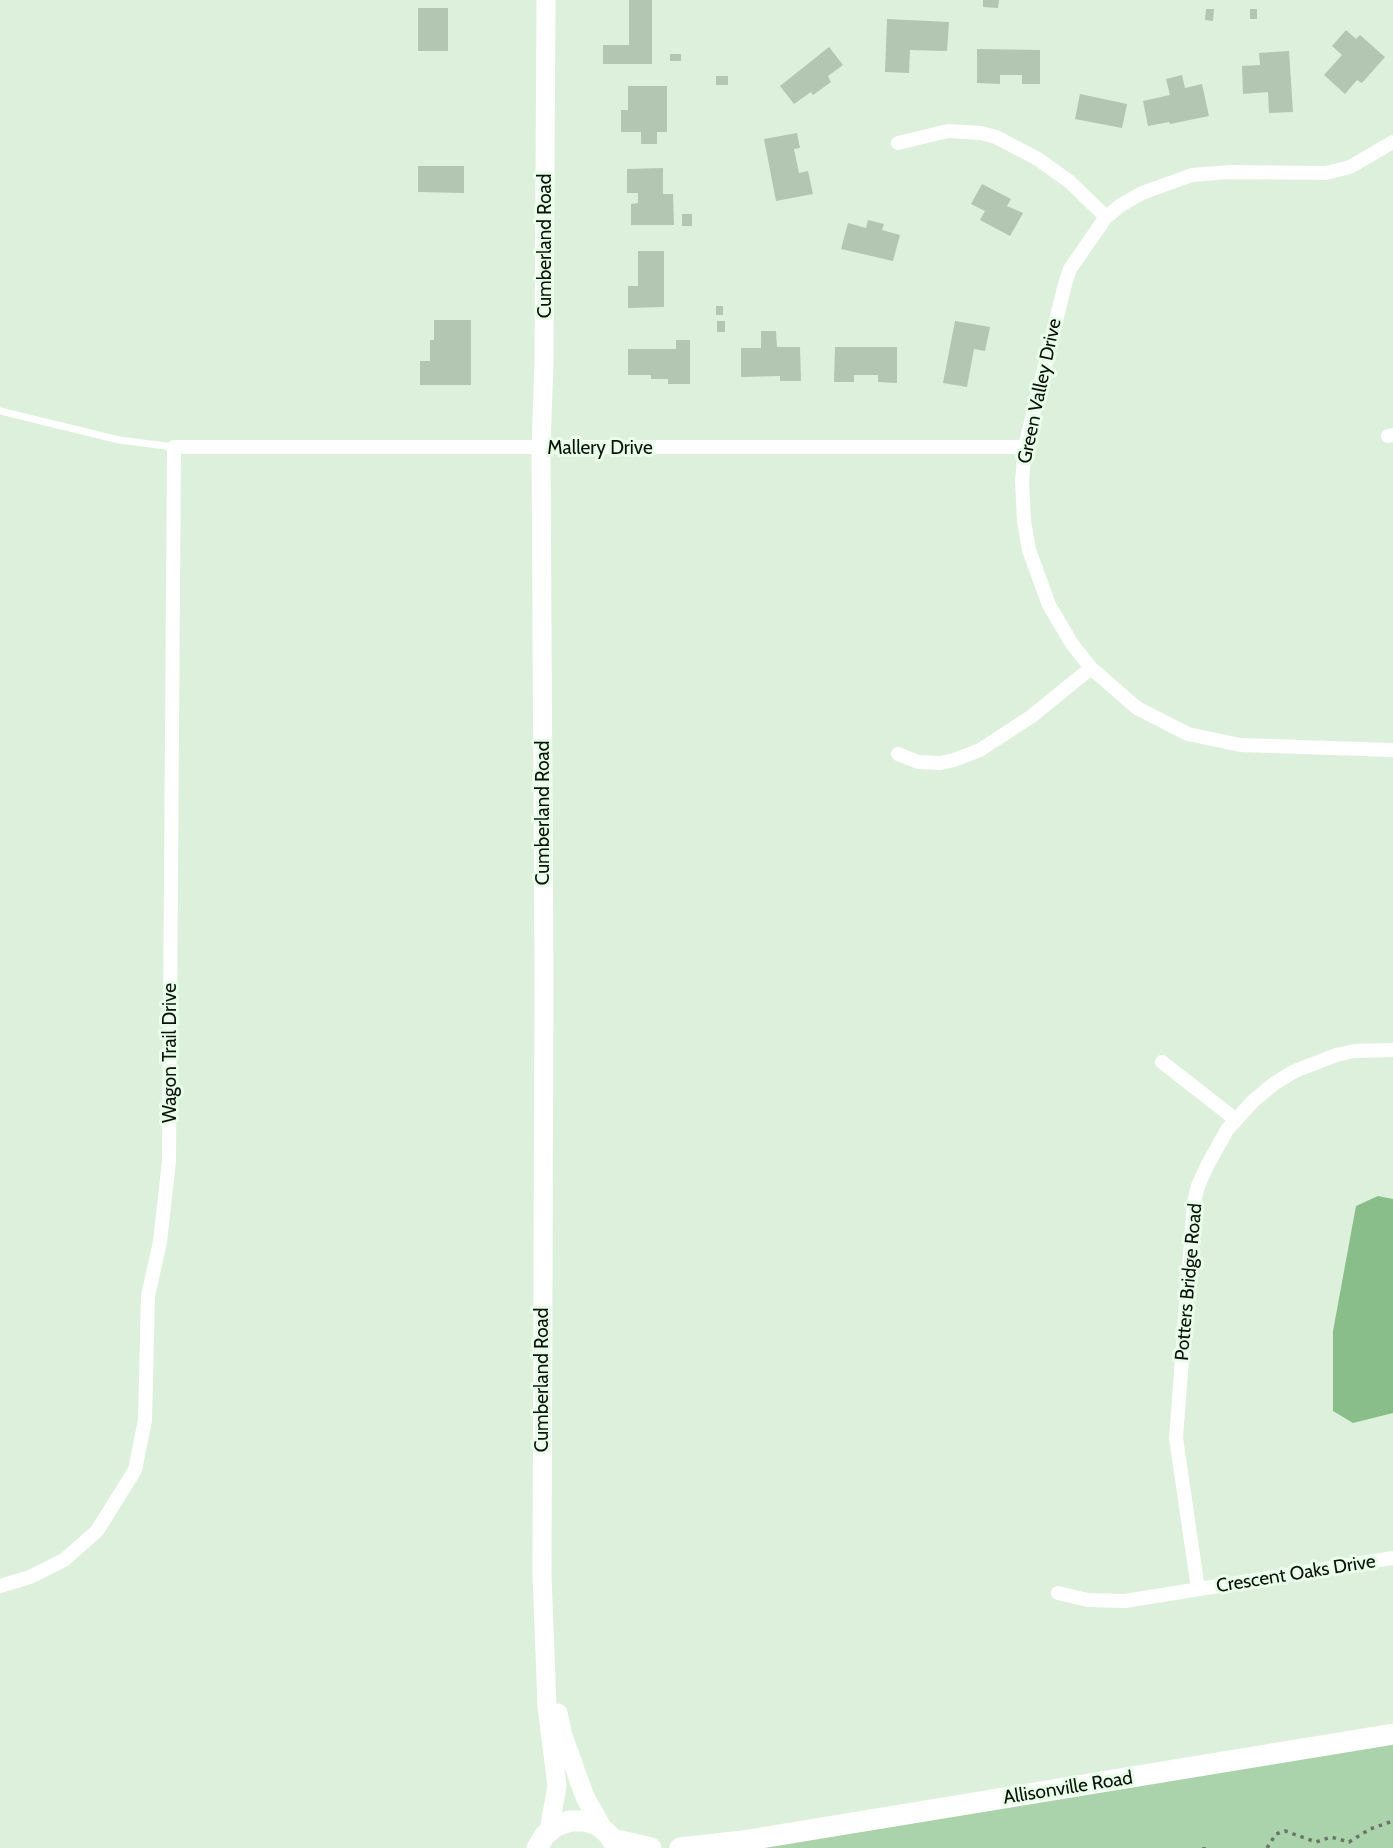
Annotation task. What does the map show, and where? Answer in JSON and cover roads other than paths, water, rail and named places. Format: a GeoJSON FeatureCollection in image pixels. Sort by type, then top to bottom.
{"type":"FeatureCollection","features":[{"type":"Feature","properties":{"kind":"main road","name":"Allisonville Road"},"geometry":{"type":"LineString","coordinates":[[680,1848],[742,1841],[1393,1734]]}},
{"type":"Feature","properties":{"kind":"main road"},"geometry":{"type":"LineString","coordinates":[[538,1842],[556,1826],[570,1821],[584,1821],[611,1839],[651,1848]]}},
{"type":"Feature","properties":{"kind":"main road","name":"Allisonville Road"},"geometry":{"type":"LineString","coordinates":[[719,1848],[742,1841]]}},
{"type":"Feature","properties":{"kind":"street","name":"Cumberland Road"},"geometry":{"type":"LineString","coordinates":[[538,1842],[556,1786],[547,1706],[543,1626],[544,967],[541,448],[546,0]]}},
{"type":"Feature","properties":{"kind":"street"},"geometry":{"type":"LineString","coordinates":[[898,143],[948,131],[981,133],[996,137],[1038,159],[1070,181],[1106,217]]}},
{"type":"Feature","properties":{"kind":"street","name":"Green Valley Drive"},"geometry":{"type":"LineString","coordinates":[[1391,147],[1350,167],[1326,173],[1230,172],[1192,176],[1142,193],[1106,217],[1070,269],[1065,284],[1025,447],[1023,508],[1029,550],[1049,605],[1072,644],[1091,668],[1137,708],[1188,734],[1207,740],[1240,745],[1393,750]]}},
{"type":"Feature","properties":{"kind":"street","name":"Mallery Drive"},"geometry":{"type":"LineString","coordinates":[[174,447],[1025,447]]}},
{"type":"Feature","properties":{"kind":"street","name":"Wagon Trail Drive"},"geometry":{"type":"LineString","coordinates":[[0,1586],[30,1577],[64,1560],[97,1531],[135,1470],[145,1420],[148,1296],[160,1242],[169,1161],[174,447]]}},
{"type":"Feature","properties":{"kind":"street"},"geometry":{"type":"LineString","coordinates":[[898,754],[918,762],[940,763],[980,750],[1032,716],[1091,668]]}},
{"type":"Feature","properties":{"kind":"street","name":"Potters Bridge Road"},"geometry":{"type":"LineString","coordinates":[[1198,1589],[1177,1438],[1194,1202],[1208,1164],[1235,1119],[1275,1083],[1320,1060],[1354,1051],[1393,1050]]}},
{"type":"Feature","properties":{"kind":"street"},"geometry":{"type":"LineString","coordinates":[[1162,1062],[1235,1119]]}},
{"type":"Feature","properties":{"kind":"street","name":"Crescent Oaks Drive"},"geometry":{"type":"LineString","coordinates":[[1058,1593],[1106,1602],[1393,1558]]}},
{"type":"Feature","properties":{"kind":"street","name":"Cumberland Road"},"geometry":{"type":"LineString","coordinates":[[543,1626],[554,1700],[563,1736],[584,1797],[611,1839]]}},
{"type":"Feature","properties":{"kind":"lane"},"geometry":{"type":"LineString","coordinates":[[0,411],[119,440],[174,447]]}}]}
